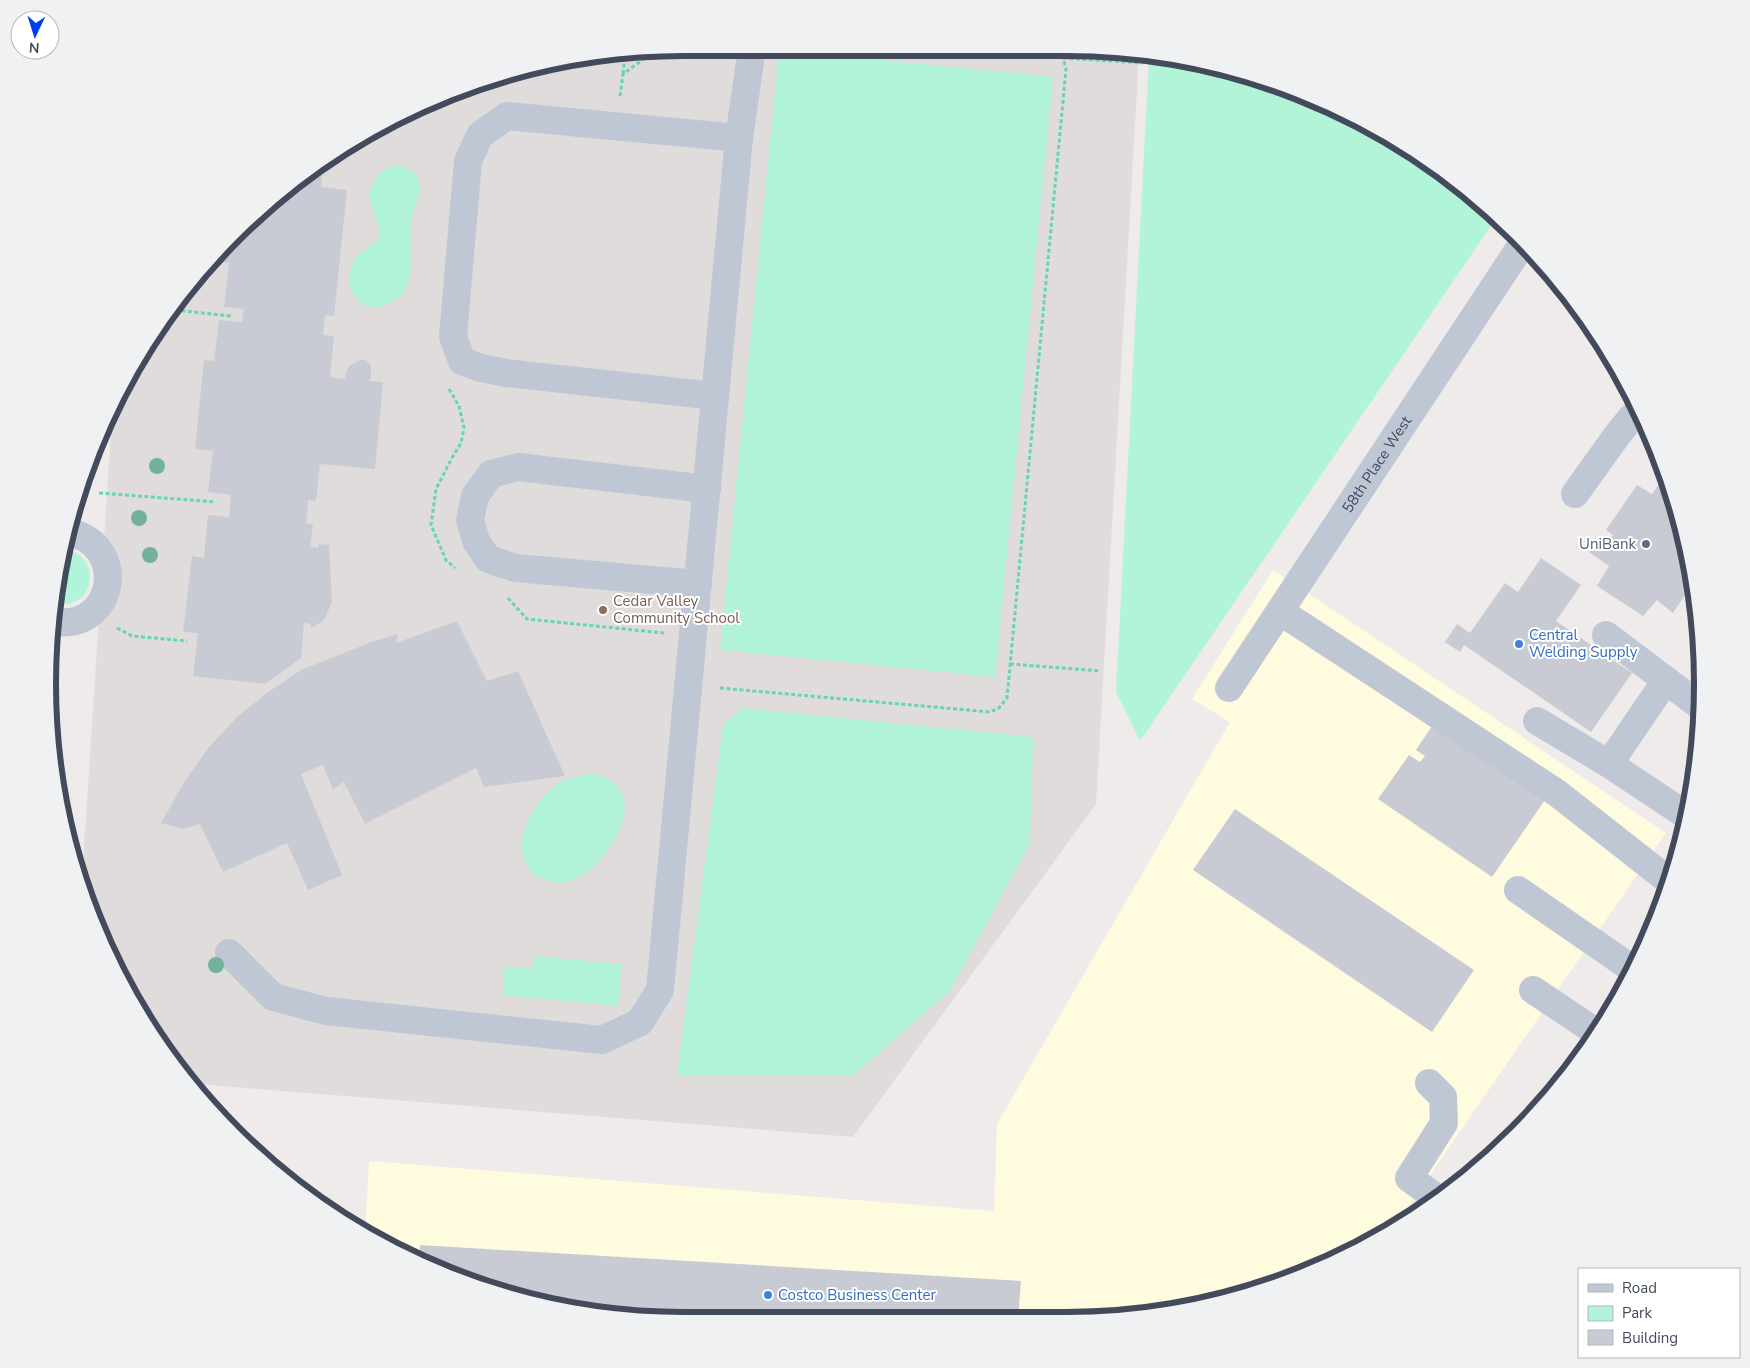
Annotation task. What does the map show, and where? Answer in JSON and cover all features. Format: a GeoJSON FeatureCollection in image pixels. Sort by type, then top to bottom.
{"type":"FeatureCollection","features":[{"type":"Feature","properties":{"kind":"street"},"geometry":{"type":"LineString","coordinates":[[229,953],[273,997],[326,1011],[602,1040],[640,1022],[660,990],[739,138],[751,56]]}},
{"type":"Feature","properties":{"kind":"street"},"geometry":{"type":"LineString","coordinates":[[715,396],[506,373],[481,368],[462,361],[453,337],[468,161],[480,134],[507,116],[739,138]]}},
{"type":"Feature","properties":{"kind":"street","name":"58th Place West"},"geometry":{"type":"LineString","coordinates":[[1229,688],[1519,250]]}},
{"type":"Feature","properties":{"kind":"street"},"geometry":{"type":"LineString","coordinates":[[1575,494],[1618,434],[1634,417]]}},
{"type":"Feature","properties":{"kind":"street"},"geometry":{"type":"LineString","coordinates":[[698,584],[515,568],[488,559],[476,541],[470,520],[475,496],[491,474],[518,467],[706,489]]}},
{"type":"Feature","properties":{"kind":"street"},"geometry":{"type":"LineString","coordinates":[[60,622],[77,620],[92,611],[104,598],[108,580],[106,563],[97,547],[83,536],[75,534]]}},
{"type":"Feature","properties":{"kind":"street"},"geometry":{"type":"LineString","coordinates":[[1281,612],[1557,794],[1663,876]]}},
{"type":"Feature","properties":{"kind":"street"},"geometry":{"type":"LineString","coordinates":[[1606,635],[1693,701]]}},
{"type":"Feature","properties":{"kind":"street"},"geometry":{"type":"LineString","coordinates":[[1609,764],[1666,680]]}},
{"type":"Feature","properties":{"kind":"street"},"geometry":{"type":"LineString","coordinates":[[1537,721],[1609,764],[1681,811]]}},
{"type":"Feature","properties":{"kind":"street"},"geometry":{"type":"LineString","coordinates":[[1518,890],[1627,965]]}},
{"type":"Feature","properties":{"kind":"street"},"geometry":{"type":"LineString","coordinates":[[1533,990],[1591,1029]]}},
{"type":"Feature","properties":{"kind":"street"},"geometry":{"type":"LineString","coordinates":[[1429,1083],[1443,1097],[1444,1123],[1409,1178],[1431,1194]]}},
{"type":"Feature","properties":{"kind":"path"},"geometry":{"type":"LineString","coordinates":[[1060,56],[1063,58],[1142,64]]}},
{"type":"Feature","properties":{"kind":"path"},"geometry":{"type":"LineString","coordinates":[[623,74],[645,58]]}},
{"type":"Feature","properties":{"kind":"path"},"geometry":{"type":"LineString","coordinates":[[720,688],[990,712],[1000,708],[1007,698],[1066,69],[1063,58]]}},
{"type":"Feature","properties":{"kind":"path"},"geometry":{"type":"LineString","coordinates":[[617,127],[624,60]]}},
{"type":"Feature","properties":{"kind":"path"},"geometry":{"type":"LineString","coordinates":[[180,311],[230,316]]}},
{"type":"Feature","properties":{"kind":"path"},"geometry":{"type":"LineString","coordinates":[[461,443],[464,428],[459,406],[442,377],[462,361]]}},
{"type":"Feature","properties":{"kind":"path"},"geometry":{"type":"LineString","coordinates":[[99,493],[215,502]]}},
{"type":"Feature","properties":{"kind":"path"},"geometry":{"type":"LineString","coordinates":[[112,626],[132,636],[187,641]]}},
{"type":"Feature","properties":{"kind":"path"},"geometry":{"type":"LineString","coordinates":[[1010,664],[1100,670]]}},
{"type":"Feature","properties":{"kind":"shaded area","name":"Cedar Valley Community School"},"geometry":{"type":"Polygon","coordinates":[[[684,56],[1066,56],[1139,61],[1096,804],[853,1137],[201,1084],[162,1033],[140,998],[104,924],[83,863],[111,428],[140,370],[186,302],[240,240],[302,186],[370,140],[444,104],[522,78],[562,68],[602,62],[684,56]]]}},
{"type":"Feature","properties":{"kind":"shaded area"},"geometry":{"type":"Polygon","coordinates":[[[1273,570],[1666,833],[1404,1213],[1344,1247],[1306,1264],[1228,1290],[1188,1300],[1148,1306],[1066,1312],[684,1312],[602,1306],[562,1300],[482,1278],[406,1247],[365,1225],[369,1161],[994,1211],[997,1124],[1230,722],[1192,699],[1273,570]]]}},
{"type":"Feature","properties":{"kind":"green space"},"geometry":{"type":"Polygon","coordinates":[[[778,56],[840,56],[1053,77],[995,677],[720,650],[778,56]]]}},
{"type":"Feature","properties":{"kind":"green space"},"geometry":{"type":"Polygon","coordinates":[[[1149,62],[1188,68],[1268,90],[1344,121],[1380,140],[1415,162],[1448,186],[1492,224],[1140,741],[1116,692],[1149,62]]]}},
{"type":"Feature","properties":{"kind":"green space"},"geometry":{"type":"Polygon","coordinates":[[[394,165],[415,173],[420,185],[419,195],[411,220],[411,269],[404,291],[396,300],[383,306],[372,307],[362,303],[353,293],[350,281],[351,268],[356,257],[378,238],[379,227],[371,205],[370,190],[375,179],[386,169],[394,165]]]}},
{"type":"Feature","properties":{"kind":"green space"},"geometry":{"type":"Polygon","coordinates":[[[71,551],[85,561],[90,581],[87,590],[80,598],[71,603],[62,604],[71,551]]]}},
{"type":"Feature","properties":{"kind":"green space"},"geometry":{"type":"Polygon","coordinates":[[[742,708],[1033,737],[1030,843],[950,991],[852,1076],[677,1075],[723,725],[742,708]]]}},
{"type":"Feature","properties":{"kind":"green space"},"geometry":{"type":"Polygon","coordinates":[[[596,773],[617,786],[622,794],[625,806],[618,833],[610,847],[589,871],[577,878],[566,882],[558,882],[534,875],[523,855],[522,844],[523,833],[532,812],[546,794],[557,784],[573,777],[596,773]]]}},
{"type":"Feature","properties":{"kind":"green space"},"geometry":{"type":"Polygon","coordinates":[[[535,956],[622,964],[618,1006],[502,995],[505,966],[533,969],[535,956]]]}},
{"type":"Feature","properties":{"kind":"building"},"geometry":{"type":"Polygon","coordinates":[[[322,171],[321,187],[347,190],[334,316],[325,315],[323,335],[334,336],[330,377],[345,379],[347,369],[352,364],[363,359],[371,365],[369,381],[383,382],[375,469],[320,464],[316,501],[308,500],[306,524],[313,524],[310,547],[318,548],[319,544],[329,545],[332,602],[325,618],[320,623],[311,628],[311,624],[304,623],[301,658],[265,684],[193,676],[198,633],[183,632],[192,556],[204,558],[208,515],[229,517],[231,495],[208,492],[213,451],[195,449],[204,360],[214,361],[219,320],[242,322],[244,309],[224,307],[229,263],[219,262],[270,212],[322,171]]]}},
{"type":"Feature","properties":{"kind":"building","name":"UniBank"},"geometry":{"type":"Polygon","coordinates":[[[1660,482],[1682,562],[1687,593],[1673,613],[1657,600],[1643,616],[1597,586],[1609,566],[1589,552],[1598,542],[1607,546],[1613,535],[1606,530],[1637,485],[1652,494],[1660,482]]]}},
{"type":"Feature","properties":{"kind":"building","name":"Central Welding Supply"},"geometry":{"type":"Polygon","coordinates":[[[1541,558],[1581,585],[1556,621],[1632,673],[1591,732],[1464,645],[1460,652],[1445,642],[1457,624],[1470,633],[1505,583],[1518,592],[1541,558]]]}},
{"type":"Feature","properties":{"kind":"building"},"geometry":{"type":"Polygon","coordinates":[[[457,621],[487,681],[518,671],[565,776],[484,787],[476,768],[365,824],[344,782],[333,789],[323,765],[301,774],[342,875],[308,890],[287,843],[223,872],[200,824],[183,829],[161,823],[186,779],[209,747],[237,717],[267,693],[301,670],[374,641],[398,634],[396,643],[457,621]]]}},
{"type":"Feature","properties":{"kind":"building"},"geometry":{"type":"Polygon","coordinates":[[[1432,726],[1547,797],[1492,877],[1378,799],[1409,755],[1420,762],[1425,756],[1416,750],[1432,726]]]}},
{"type":"Feature","properties":{"kind":"building"},"geometry":{"type":"Polygon","coordinates":[[[1235,809],[1474,970],[1432,1032],[1193,870],[1235,809]]]}},
{"type":"Feature","properties":{"kind":"building","name":"Costco Business Center"},"geometry":{"type":"Polygon","coordinates":[[[420,1245],[1021,1281],[1019,1312],[684,1312],[602,1306],[562,1300],[482,1278],[419,1253],[420,1245]]]}},
{"type":"Feature","properties":{"kind":"place","name":"UniBank"},"geometry":{"type":"Point","coordinates":[1646,544]}},
{"type":"Feature","properties":{"kind":"place","name":"Cedar Valley Community School"},"geometry":{"type":"Point","coordinates":[603,610]}},
{"type":"Feature","properties":{"kind":"place","name":"Central Welding Supply"},"geometry":{"type":"Point","coordinates":[1519,644]}},
{"type":"Feature","properties":{"kind":"place","name":"Costco Business Center"},"geometry":{"type":"Point","coordinates":[768,1295]}}]}
